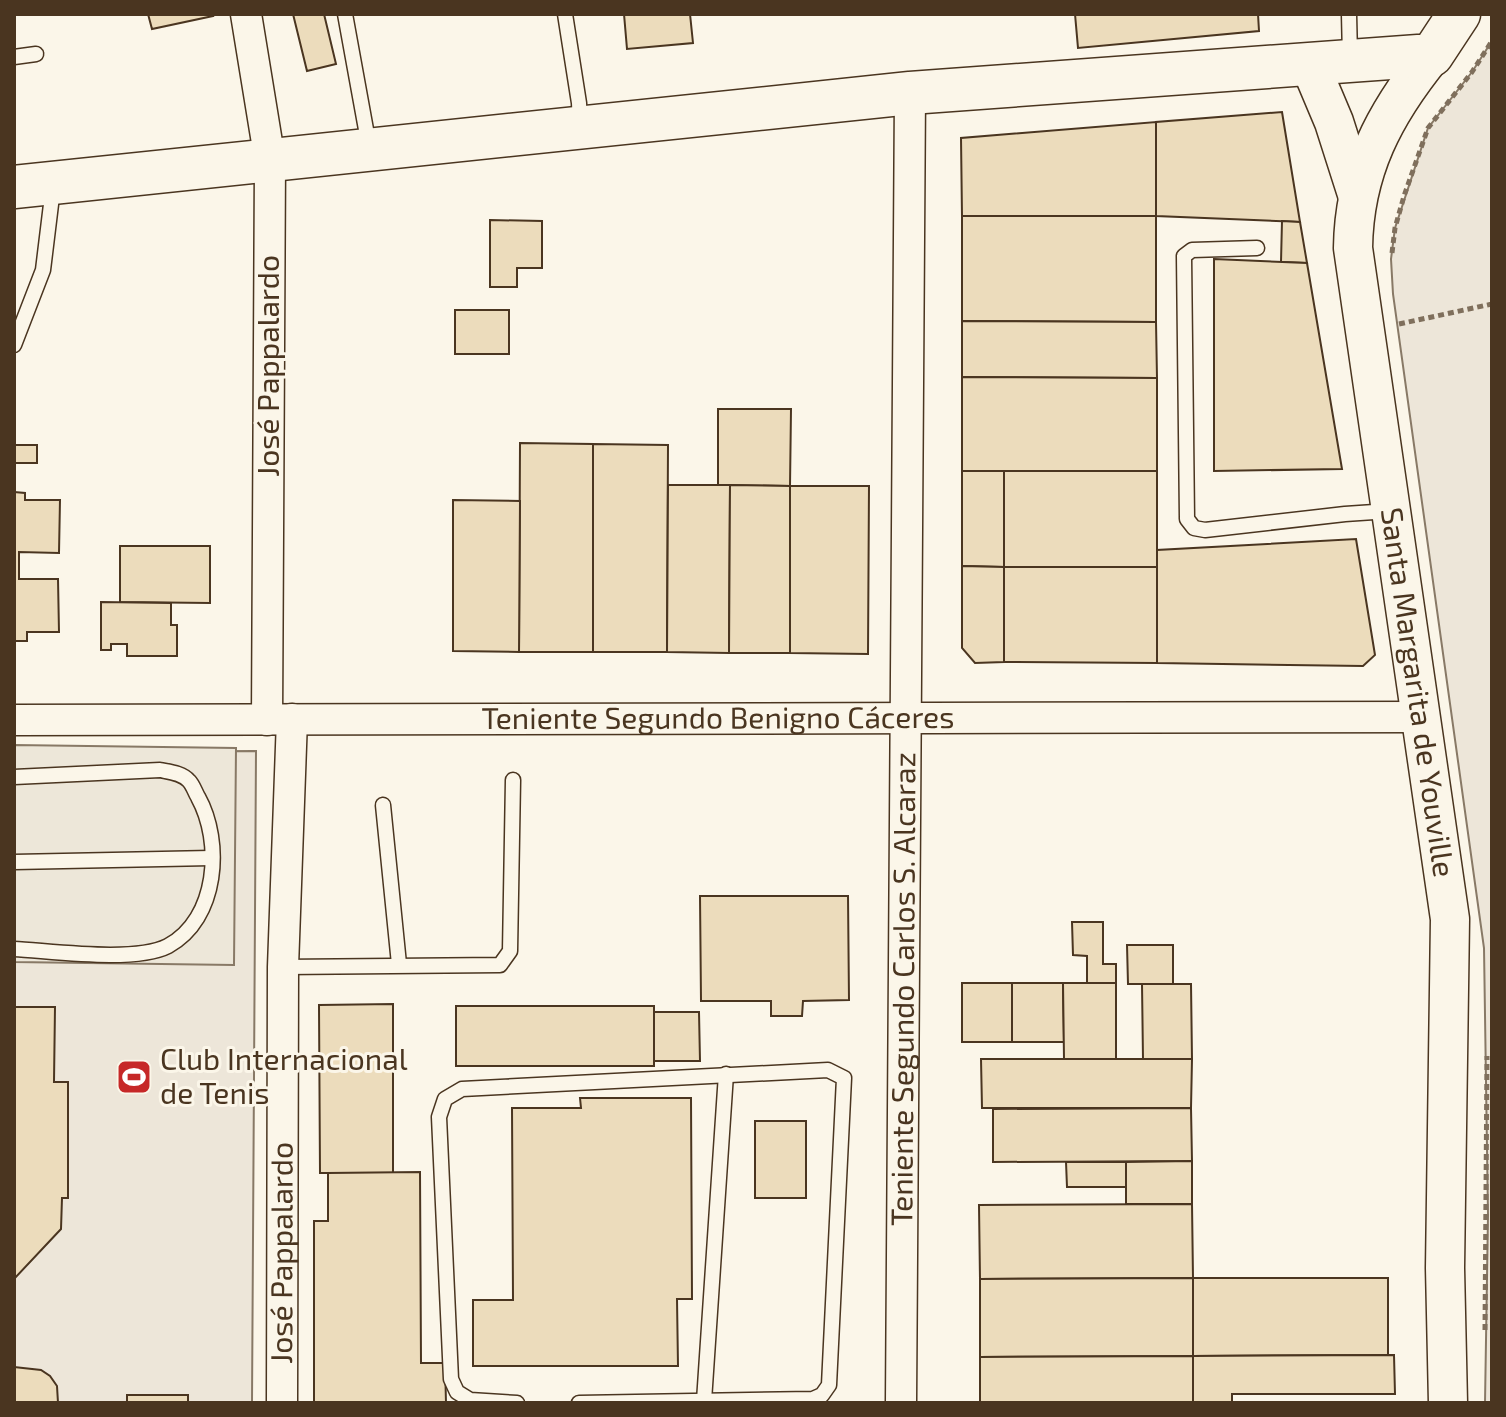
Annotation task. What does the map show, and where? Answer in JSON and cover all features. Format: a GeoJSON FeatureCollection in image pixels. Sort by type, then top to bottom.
{"type":"FeatureCollection","features":[{"type":"Feature","properties":{"kind":"main road","name":"Santa Margarita de Youville"},"geometry":{"type":"LineString","coordinates":[[1432,55],[1459,14]]}},
{"type":"Feature","properties":{"kind":"main road"},"geometry":{"type":"LineString","coordinates":[[34,185],[910,93],[1432,55]]}},
{"type":"Feature","properties":{"kind":"street","name":"José Pappalardo"},"geometry":{"type":"LineString","coordinates":[[246,14],[270,161],[283,967],[282,1403]]}},
{"type":"Feature","properties":{"kind":"street","name":"Santa Margarita de Youville"},"geometry":{"type":"LineString","coordinates":[[1432,55],[1399,97],[1383,124],[1357,194],[1353,248],[1450,919],[1445,1268],[1448,1403]]}},
{"type":"Feature","properties":{"kind":"street"},"geometry":{"type":"LineString","coordinates":[[1330,63],[1334,122],[1357,194]]}},
{"type":"Feature","properties":{"kind":"street","name":"Teniente Segundo Carlos S. Alcaraz"},"geometry":{"type":"LineString","coordinates":[[901,1403],[910,93]]}},
{"type":"Feature","properties":{"kind":"street","name":"Teniente Segundo Benigno Cáceres"},"geometry":{"type":"LineString","coordinates":[[14,720],[1421,717]]}},
{"type":"Feature","properties":{"kind":"lane"},"geometry":{"type":"LineString","coordinates":[[345,14],[367,125],[369,151]]}},
{"type":"Feature","properties":{"kind":"lane"},"geometry":{"type":"LineString","coordinates":[[565,14],[579,103],[580,130]]}},
{"type":"Feature","properties":{"kind":"lane"},"geometry":{"type":"LineString","coordinates":[[1330,63],[1349,14]]}},
{"type":"Feature","properties":{"kind":"lane"},"geometry":{"type":"LineString","coordinates":[[14,57],[36,54]]}},
{"type":"Feature","properties":{"kind":"lane"},"geometry":{"type":"LineString","coordinates":[[14,345],[43,270],[34,185]]}},
{"type":"Feature","properties":{"kind":"lane"},"geometry":{"type":"LineString","coordinates":[[1257,248],[1192,250],[1184,256],[1187,519],[1194,528],[1205,530],[1389,511]]}},
{"type":"Feature","properties":{"kind":"lane"},"geometry":{"type":"LineString","coordinates":[[14,777],[160,770],[179,774],[189,781],[204,807],[213,834],[209,892],[203,909],[188,929],[169,945],[150,952],[122,954],[14,949]]}},
{"type":"Feature","properties":{"kind":"lane"},"geometry":{"type":"LineString","coordinates":[[283,967],[399,964],[488,966],[500,965],[505,961],[510,951],[513,780]]}},
{"type":"Feature","properties":{"kind":"lane"},"geometry":{"type":"LineString","coordinates":[[383,805],[399,964]]}},
{"type":"Feature","properties":{"kind":"lane"},"geometry":{"type":"LineString","coordinates":[[14,862],[211,858]]}},
{"type":"Feature","properties":{"kind":"lane"},"geometry":{"type":"LineString","coordinates":[[517,1403],[470,1400],[457,1392],[451,1379],[439,1117],[445,1099],[462,1089],[726,1074],[828,1070],[844,1078],[829,1385],[822,1395],[813,1399],[579,1403]]}},
{"type":"Feature","properties":{"kind":"lane"},"geometry":{"type":"LineString","coordinates":[[704,1401],[726,1074]]}},
{"type":"Feature","properties":{"kind":"path"},"geometry":{"type":"LineString","coordinates":[[1398,324],[1492,304]]}},
{"type":"Feature","properties":{"kind":"shaded area"},"geometry":{"type":"Polygon","coordinates":[[[1492,41],[1492,1403],[1485,1403],[1488,1215],[1484,948],[1393,294],[1391,259],[1395,228],[1428,128],[1492,41]]]}},
{"type":"Feature","properties":{"kind":"shaded area"},"geometry":{"type":"Polygon","coordinates":[[[14,745],[236,748],[234,965],[14,962],[14,745]]]}},
{"type":"Feature","properties":{"kind":"shaded area","name":"Club Internacional de Tenis"},"geometry":{"type":"Polygon","coordinates":[[[256,751],[252,1403],[14,1403],[14,752],[256,751]]]}},
{"type":"Feature","properties":{"kind":"building"},"geometry":{"type":"Polygon","coordinates":[[[148,14],[212,14],[213,16],[152,29],[148,14]]]}},
{"type":"Feature","properties":{"kind":"building"},"geometry":{"type":"Polygon","coordinates":[[[293,14],[324,14],[336,64],[307,71],[293,14]]]}},
{"type":"Feature","properties":{"kind":"building"},"geometry":{"type":"Polygon","coordinates":[[[624,14],[690,14],[693,43],[627,49],[624,14]]]}},
{"type":"Feature","properties":{"kind":"building"},"geometry":{"type":"Polygon","coordinates":[[[1075,14],[1258,14],[1259,31],[1078,48],[1075,14]]]}},
{"type":"Feature","properties":{"kind":"building"},"geometry":{"type":"Polygon","coordinates":[[[1282,112],[1300,222],[1156,216],[1156,122],[1282,112]]]}},
{"type":"Feature","properties":{"kind":"building"},"geometry":{"type":"Polygon","coordinates":[[[1156,122],[1156,216],[962,216],[961,138],[1156,122]]]}},
{"type":"Feature","properties":{"kind":"building"},"geometry":{"type":"Polygon","coordinates":[[[962,216],[1156,216],[1156,322],[962,321],[962,216]]]}},
{"type":"Feature","properties":{"kind":"building"},"geometry":{"type":"Polygon","coordinates":[[[490,220],[542,221],[542,268],[517,268],[517,287],[490,287],[490,220]]]}},
{"type":"Feature","properties":{"kind":"building"},"geometry":{"type":"Polygon","coordinates":[[[1282,221],[1300,222],[1307,263],[1281,262],[1282,221]]]}},
{"type":"Feature","properties":{"kind":"building"},"geometry":{"type":"Polygon","coordinates":[[[1214,259],[1307,263],[1342,469],[1214,471],[1214,259]]]}},
{"type":"Feature","properties":{"kind":"building"},"geometry":{"type":"Polygon","coordinates":[[[455,310],[509,310],[509,354],[455,354],[455,310]]]}},
{"type":"Feature","properties":{"kind":"building"},"geometry":{"type":"Polygon","coordinates":[[[962,321],[1156,322],[1157,378],[962,377],[962,321]]]}},
{"type":"Feature","properties":{"kind":"building"},"geometry":{"type":"Polygon","coordinates":[[[962,377],[1157,378],[1157,471],[962,471],[962,377]]]}},
{"type":"Feature","properties":{"kind":"building"},"geometry":{"type":"Polygon","coordinates":[[[718,409],[791,409],[790,486],[718,485],[718,409]]]}},
{"type":"Feature","properties":{"kind":"building"},"geometry":{"type":"Polygon","coordinates":[[[520,443],[593,444],[593,652],[519,652],[520,443]]]}},
{"type":"Feature","properties":{"kind":"building"},"geometry":{"type":"Polygon","coordinates":[[[593,444],[668,445],[667,652],[593,652],[593,444]]]}},
{"type":"Feature","properties":{"kind":"building"},"geometry":{"type":"Polygon","coordinates":[[[14,445],[37,445],[37,463],[14,463],[14,445]]]}},
{"type":"Feature","properties":{"kind":"building"},"geometry":{"type":"Polygon","coordinates":[[[962,471],[1004,471],[1004,567],[962,566],[962,471]]]}},
{"type":"Feature","properties":{"kind":"building"},"geometry":{"type":"Polygon","coordinates":[[[1004,471],[1157,471],[1157,567],[1004,567],[1004,471]]]}},
{"type":"Feature","properties":{"kind":"building"},"geometry":{"type":"Polygon","coordinates":[[[668,485],[730,485],[729,653],[667,652],[668,485]]]}},
{"type":"Feature","properties":{"kind":"building"},"geometry":{"type":"Polygon","coordinates":[[[730,485],[790,486],[790,653],[729,653],[730,485]]]}},
{"type":"Feature","properties":{"kind":"building"},"geometry":{"type":"Polygon","coordinates":[[[790,486],[869,486],[868,654],[790,653],[790,486]]]}},
{"type":"Feature","properties":{"kind":"building"},"geometry":{"type":"Polygon","coordinates":[[[14,492],[25,493],[25,500],[60,500],[59,553],[19,552],[19,579],[58,579],[59,632],[27,632],[27,641],[14,641],[14,492]]]}},
{"type":"Feature","properties":{"kind":"building"},"geometry":{"type":"Polygon","coordinates":[[[453,500],[520,501],[519,652],[453,651],[453,500]]]}},
{"type":"Feature","properties":{"kind":"building"},"geometry":{"type":"Polygon","coordinates":[[[1356,539],[1375,655],[1363,666],[1157,663],[1157,550],[1356,539]]]}},
{"type":"Feature","properties":{"kind":"building"},"geometry":{"type":"Polygon","coordinates":[[[120,546],[210,546],[210,603],[120,602],[120,546]]]}},
{"type":"Feature","properties":{"kind":"building"},"geometry":{"type":"Polygon","coordinates":[[[962,566],[1004,567],[1004,662],[975,663],[962,648],[962,566]]]}},
{"type":"Feature","properties":{"kind":"building"},"geometry":{"type":"Polygon","coordinates":[[[1004,567],[1157,567],[1157,663],[1004,662],[1004,567]]]}},
{"type":"Feature","properties":{"kind":"building"},"geometry":{"type":"Polygon","coordinates":[[[101,602],[171,603],[171,625],[177,625],[177,656],[127,656],[127,644],[111,644],[111,650],[101,650],[101,602]]]}},
{"type":"Feature","properties":{"kind":"building"},"geometry":{"type":"Polygon","coordinates":[[[700,896],[848,896],[849,1000],[803,1001],[802,1016],[771,1016],[771,1001],[701,1001],[700,896]]]}},
{"type":"Feature","properties":{"kind":"building"},"geometry":{"type":"Polygon","coordinates":[[[1072,922],[1103,922],[1103,964],[1116,964],[1116,983],[1087,983],[1087,956],[1073,955],[1072,922]]]}},
{"type":"Feature","properties":{"kind":"building"},"geometry":{"type":"Polygon","coordinates":[[[1127,945],[1173,945],[1173,984],[1128,984],[1127,945]]]}},
{"type":"Feature","properties":{"kind":"building"},"geometry":{"type":"Polygon","coordinates":[[[962,983],[1012,983],[1012,1042],[962,1042],[962,983]]]}},
{"type":"Feature","properties":{"kind":"building"},"geometry":{"type":"Polygon","coordinates":[[[1012,983],[1063,983],[1064,1042],[1012,1042],[1012,983]]]}},
{"type":"Feature","properties":{"kind":"building"},"geometry":{"type":"Polygon","coordinates":[[[1063,983],[1116,983],[1116,1059],[1064,1059],[1063,983]]]}},
{"type":"Feature","properties":{"kind":"building"},"geometry":{"type":"Polygon","coordinates":[[[1142,984],[1191,984],[1192,1059],[1143,1059],[1142,984]]]}},
{"type":"Feature","properties":{"kind":"building"},"geometry":{"type":"Polygon","coordinates":[[[393,1004],[393,1173],[320,1173],[319,1005],[393,1004]]]}},
{"type":"Feature","properties":{"kind":"building"},"geometry":{"type":"Polygon","coordinates":[[[456,1006],[654,1006],[654,1066],[456,1066],[456,1006]]]}},
{"type":"Feature","properties":{"kind":"building"},"geometry":{"type":"Polygon","coordinates":[[[14,1007],[55,1007],[54,1082],[68,1082],[68,1198],[62,1198],[61,1229],[14,1279],[14,1007]]]}},
{"type":"Feature","properties":{"kind":"building"},"geometry":{"type":"Polygon","coordinates":[[[654,1012],[699,1012],[700,1061],[654,1061],[654,1012]]]}},
{"type":"Feature","properties":{"kind":"building"},"geometry":{"type":"Polygon","coordinates":[[[981,1059],[1192,1059],[1191,1108],[982,1108],[981,1059]]]}},
{"type":"Feature","properties":{"kind":"building"},"geometry":{"type":"Polygon","coordinates":[[[580,1098],[691,1098],[692,1299],[677,1299],[678,1366],[473,1366],[473,1300],[513,1300],[512,1108],[581,1108],[580,1098]]]}},
{"type":"Feature","properties":{"kind":"building"},"geometry":{"type":"Polygon","coordinates":[[[1191,1108],[1192,1161],[993,1162],[993,1109],[1191,1108]]]}},
{"type":"Feature","properties":{"kind":"building"},"geometry":{"type":"Polygon","coordinates":[[[755,1121],[806,1121],[806,1198],[755,1198],[755,1121]]]}},
{"type":"Feature","properties":{"kind":"building"},"geometry":{"type":"Polygon","coordinates":[[[1192,1161],[1192,1204],[1126,1204],[1126,1162],[1192,1161]]]}},
{"type":"Feature","properties":{"kind":"building"},"geometry":{"type":"Polygon","coordinates":[[[1066,1162],[1126,1162],[1126,1187],[1067,1187],[1066,1162]]]}},
{"type":"Feature","properties":{"kind":"building"},"geometry":{"type":"Polygon","coordinates":[[[420,1172],[421,1363],[445,1363],[446,1403],[314,1403],[314,1221],[328,1221],[328,1173],[420,1172]]]}},
{"type":"Feature","properties":{"kind":"building"},"geometry":{"type":"Polygon","coordinates":[[[1192,1204],[1193,1278],[980,1279],[979,1205],[1192,1204]]]}},
{"type":"Feature","properties":{"kind":"building"},"geometry":{"type":"Polygon","coordinates":[[[1193,1278],[1193,1356],[980,1357],[980,1279],[1193,1278]]]}},
{"type":"Feature","properties":{"kind":"building"},"geometry":{"type":"Polygon","coordinates":[[[1193,1278],[1388,1278],[1388,1355],[1193,1356],[1193,1278]]]}},
{"type":"Feature","properties":{"kind":"building"},"geometry":{"type":"Polygon","coordinates":[[[1394,1355],[1395,1394],[1232,1394],[1232,1403],[1193,1403],[1193,1356],[1394,1355]]]}},
{"type":"Feature","properties":{"kind":"building"},"geometry":{"type":"Polygon","coordinates":[[[1193,1356],[1193,1403],[980,1403],[980,1357],[1193,1356]]]}},
{"type":"Feature","properties":{"kind":"building"},"geometry":{"type":"Polygon","coordinates":[[[14,1367],[41,1370],[50,1376],[57,1386],[58,1403],[14,1403],[14,1367]]]}},
{"type":"Feature","properties":{"kind":"building"},"geometry":{"type":"Polygon","coordinates":[[[127,1395],[188,1395],[188,1403],[127,1403],[127,1395]]]}},
{"type":"Feature","properties":{"kind":"place","name":"Club Internacional de Tenis"},"geometry":{"type":"Point","coordinates":[134,1077]}}]}
